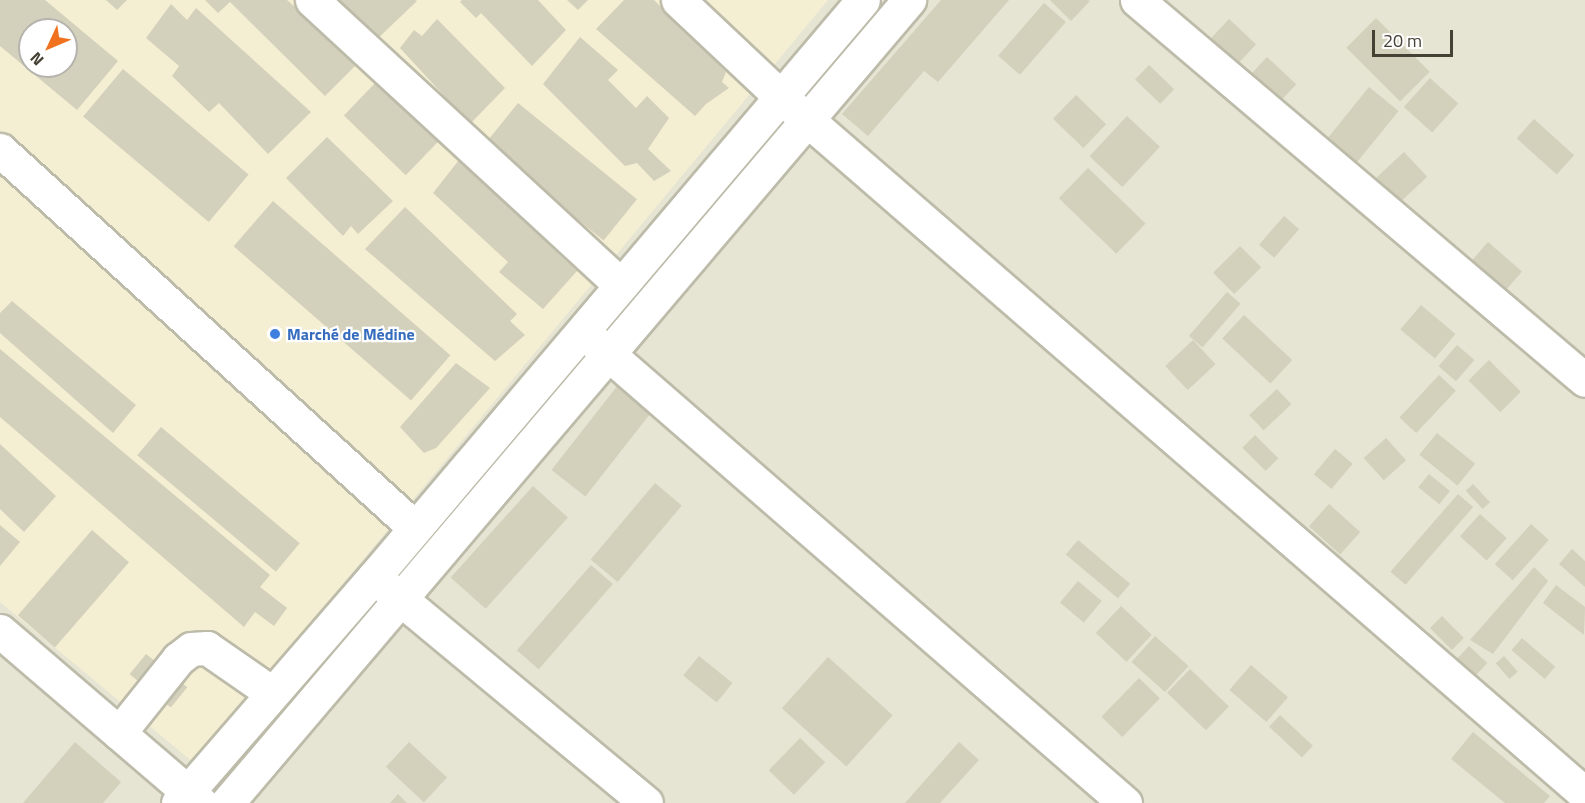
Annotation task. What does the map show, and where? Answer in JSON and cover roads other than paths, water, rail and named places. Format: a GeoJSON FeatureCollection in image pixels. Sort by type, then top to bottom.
{"type":"FeatureCollection","features":[{"type":"Feature","properties":{"kind":"street"},"geometry":{"type":"LineString","coordinates":[[312,0],[621,285]]}},
{"type":"Feature","properties":{"kind":"street"},"geometry":{"type":"LineString","coordinates":[[678,0],[781,97],[1585,794]]}},
{"type":"Feature","properties":{"kind":"street"},"geometry":{"type":"LineString","coordinates":[[0,631],[119,733],[189,799],[272,693],[374,578],[863,0]]}},
{"type":"Feature","properties":{"kind":"street"},"geometry":{"type":"LineString","coordinates":[[227,803],[909,0]]}},
{"type":"Feature","properties":{"kind":"street"},"geometry":{"type":"LineString","coordinates":[[1137,0],[1585,380]]}},
{"type":"Feature","properties":{"kind":"street"},"geometry":{"type":"LineString","coordinates":[[0,150],[415,528]]}},
{"type":"Feature","properties":{"kind":"street"},"geometry":{"type":"LineString","coordinates":[[582,331],[1125,803]]}},
{"type":"Feature","properties":{"kind":"street"},"geometry":{"type":"LineString","coordinates":[[374,578],[646,803]]}},
{"type":"Feature","properties":{"kind":"street"},"geometry":{"type":"LineString","coordinates":[[119,733],[178,659],[191,649],[207,648],[272,693]]}},
{"type":"Feature","properties":{"kind":"place","name":"Marché de Médine"},"geometry":{"type":"Point","coordinates":[275,334]}}]}
